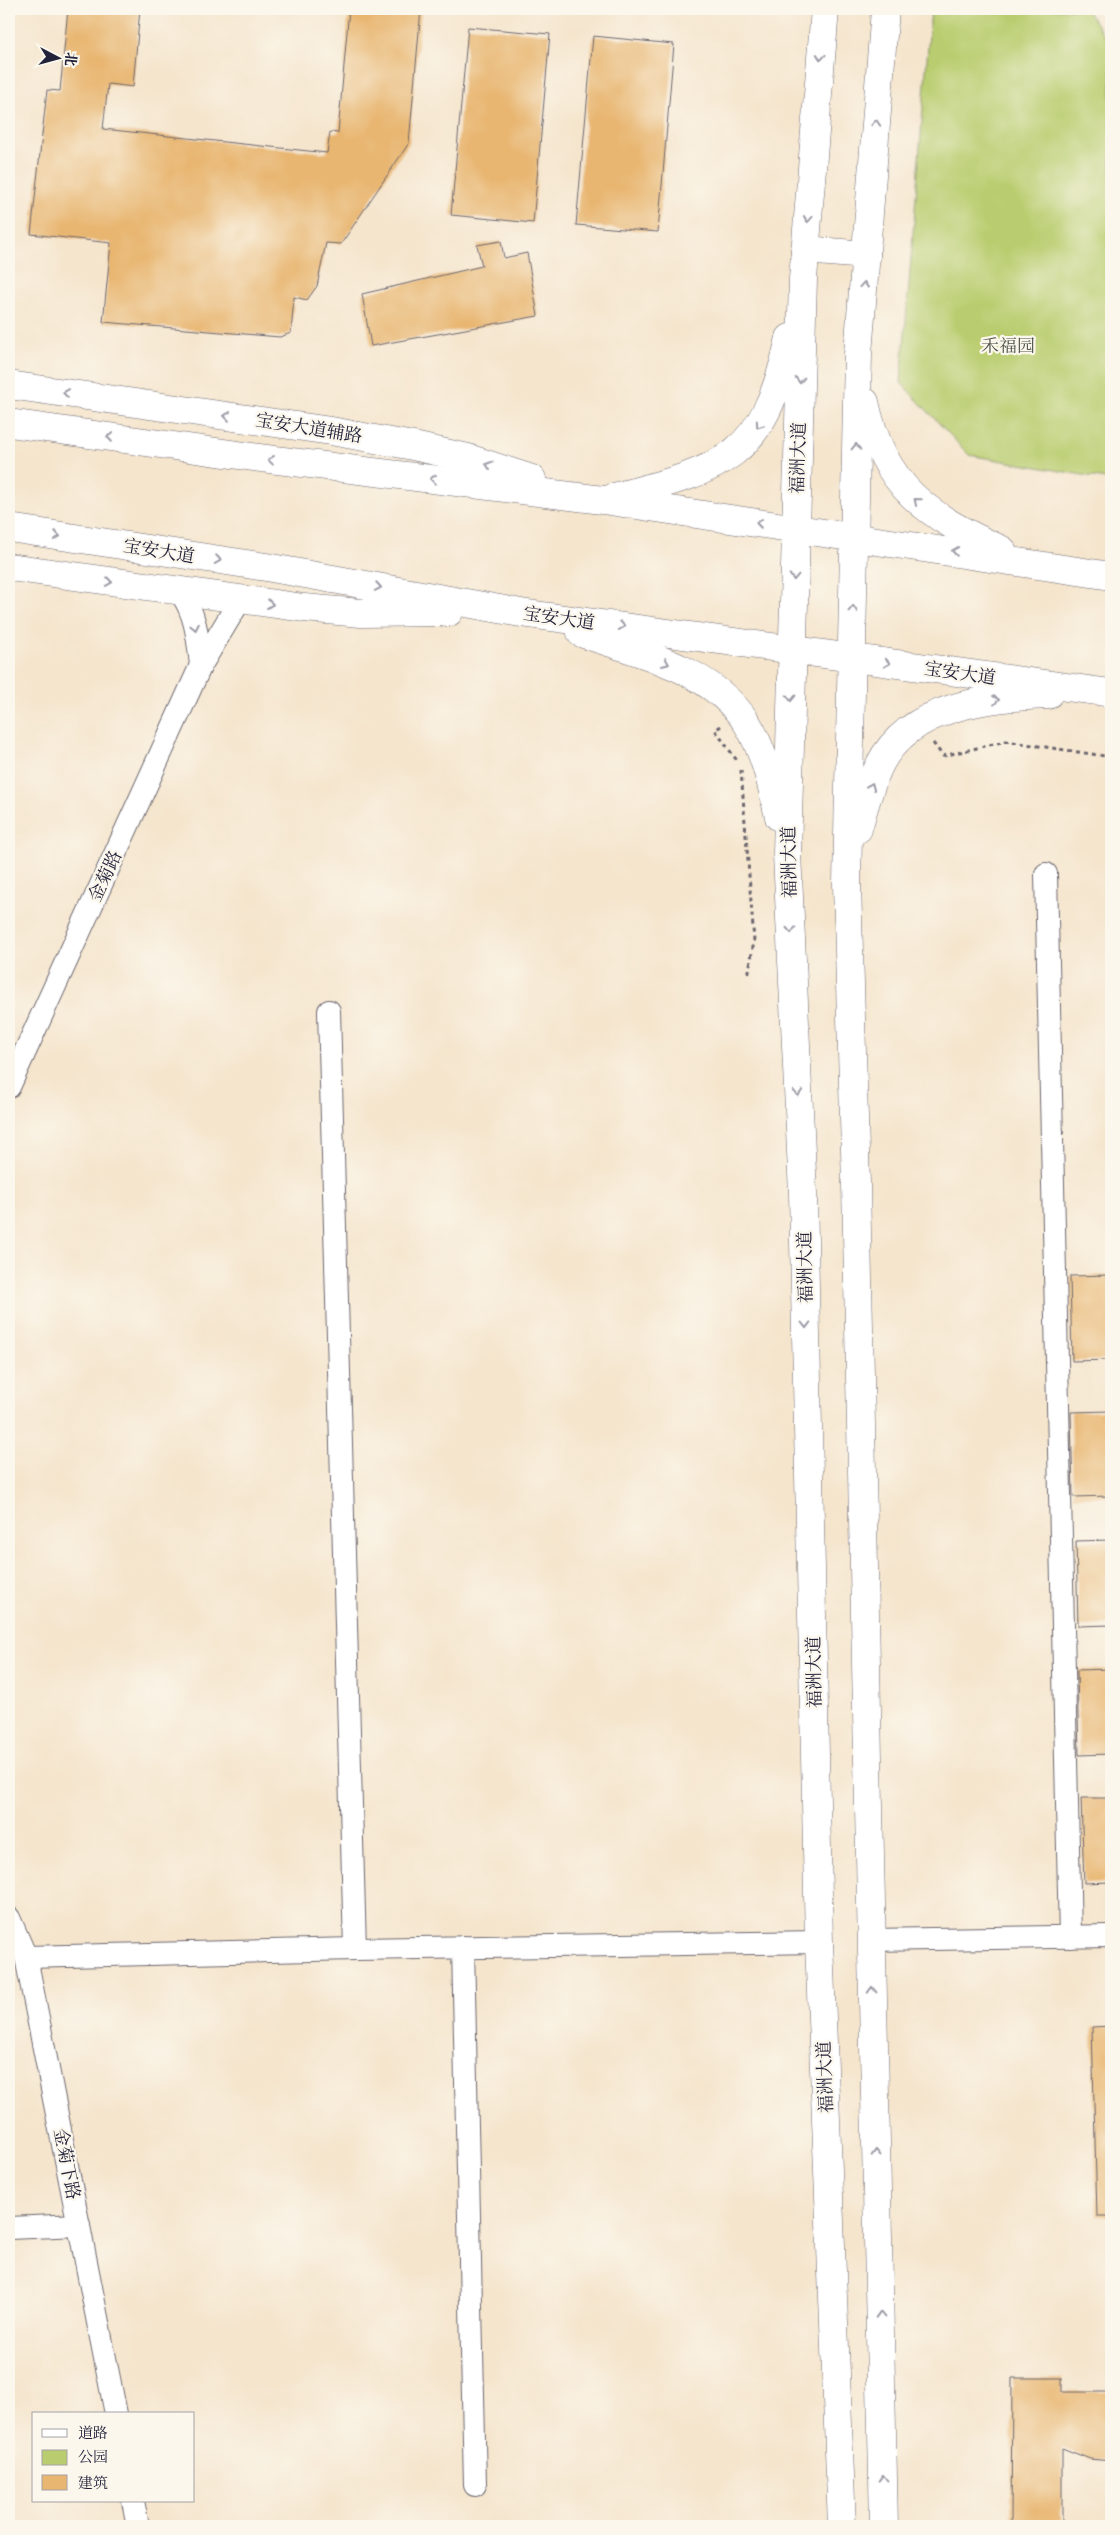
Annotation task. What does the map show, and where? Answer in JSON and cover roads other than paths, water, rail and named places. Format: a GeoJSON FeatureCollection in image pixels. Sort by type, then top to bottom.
{"type":"FeatureCollection","features":[{"type":"Feature","properties":{"kind":"main road","name":"福洲大道"},"geometry":{"type":"LineString","coordinates":[[825,9],[803,279],[787,854],[803,1194],[820,1942],[842,2526]]}},
{"type":"Feature","properties":{"kind":"main road"},"geometry":{"type":"LineString","coordinates":[[884,2526],[856,1184],[846,884],[858,354],[885,9]]}},
{"type":"Feature","properties":{"kind":"main road"},"geometry":{"type":"LineString","coordinates":[[805,250],[866,255]]}},
{"type":"Feature","properties":{"kind":"main road"},"geometry":{"type":"LineString","coordinates":[[603,500],[696,475],[715,466],[748,440],[763,419],[776,390],[803,279]]}},
{"type":"Feature","properties":{"kind":"main road"},"geometry":{"type":"LineString","coordinates":[[858,354],[866,404],[874,434],[884,461],[906,491],[940,518],[1008,553],[1055,567],[1111,570]]}},
{"type":"Feature","properties":{"kind":"main road","name":"宝安大道辅路"},"geometry":{"type":"LineString","coordinates":[[9,385],[331,431],[413,446],[468,458],[603,500]]}},
{"type":"Feature","properties":{"kind":"main road"},"geometry":{"type":"LineString","coordinates":[[9,423],[260,458],[603,500],[854,536],[1111,576]]}},
{"type":"Feature","properties":{"kind":"main road","name":"宝安大道"},"geometry":{"type":"LineString","coordinates":[[9,528],[266,567],[521,613],[1111,694]]}},
{"type":"Feature","properties":{"kind":"main road"},"geometry":{"type":"LineString","coordinates":[[9,567],[240,600],[361,613],[521,613],[657,659],[707,683],[726,698],[747,723],[762,754],[774,795],[787,854]]}},
{"type":"Feature","properties":{"kind":"main road"},"geometry":{"type":"LineString","coordinates":[[846,884],[855,837],[867,796],[880,762],[897,740],[916,725],[933,715],[981,702],[1045,696],[1111,694]]}},
{"type":"Feature","properties":{"kind":"street"},"geometry":{"type":"LineString","coordinates":[[180,592],[187,600],[194,619],[201,665]]}},
{"type":"Feature","properties":{"kind":"street","name":"金菊路"},"geometry":{"type":"LineString","coordinates":[[9,1087],[201,665],[240,600]]}},
{"type":"Feature","properties":{"kind":"street"},"geometry":{"type":"LineString","coordinates":[[1046,874],[1070,1937]]}},
{"type":"Feature","properties":{"kind":"street"},"geometry":{"type":"LineString","coordinates":[[329,1011],[355,1949]]}},
{"type":"Feature","properties":{"kind":"street","name":"金菊下路"},"geometry":{"type":"LineString","coordinates":[[9,1918],[26,1957],[116,2412]]}},
{"type":"Feature","properties":{"kind":"street"},"geometry":{"type":"LineString","coordinates":[[871,1940],[1111,1936]]}},
{"type":"Feature","properties":{"kind":"street"},"geometry":{"type":"LineString","coordinates":[[26,1957],[355,1949],[820,1942]]}},
{"type":"Feature","properties":{"kind":"street"},"geometry":{"type":"LineString","coordinates":[[463,1947],[475,2485]]}},
{"type":"Feature","properties":{"kind":"street"},"geometry":{"type":"LineString","coordinates":[[9,2228],[79,2224]]}},
{"type":"Feature","properties":{"kind":"street"},"geometry":{"type":"LineString","coordinates":[[133,2502],[138,2526]]}},
{"type":"Feature","properties":{"kind":"park label","name":"禾福园"},"geometry":{"type":"Point","coordinates":[1008,346]}}]}
